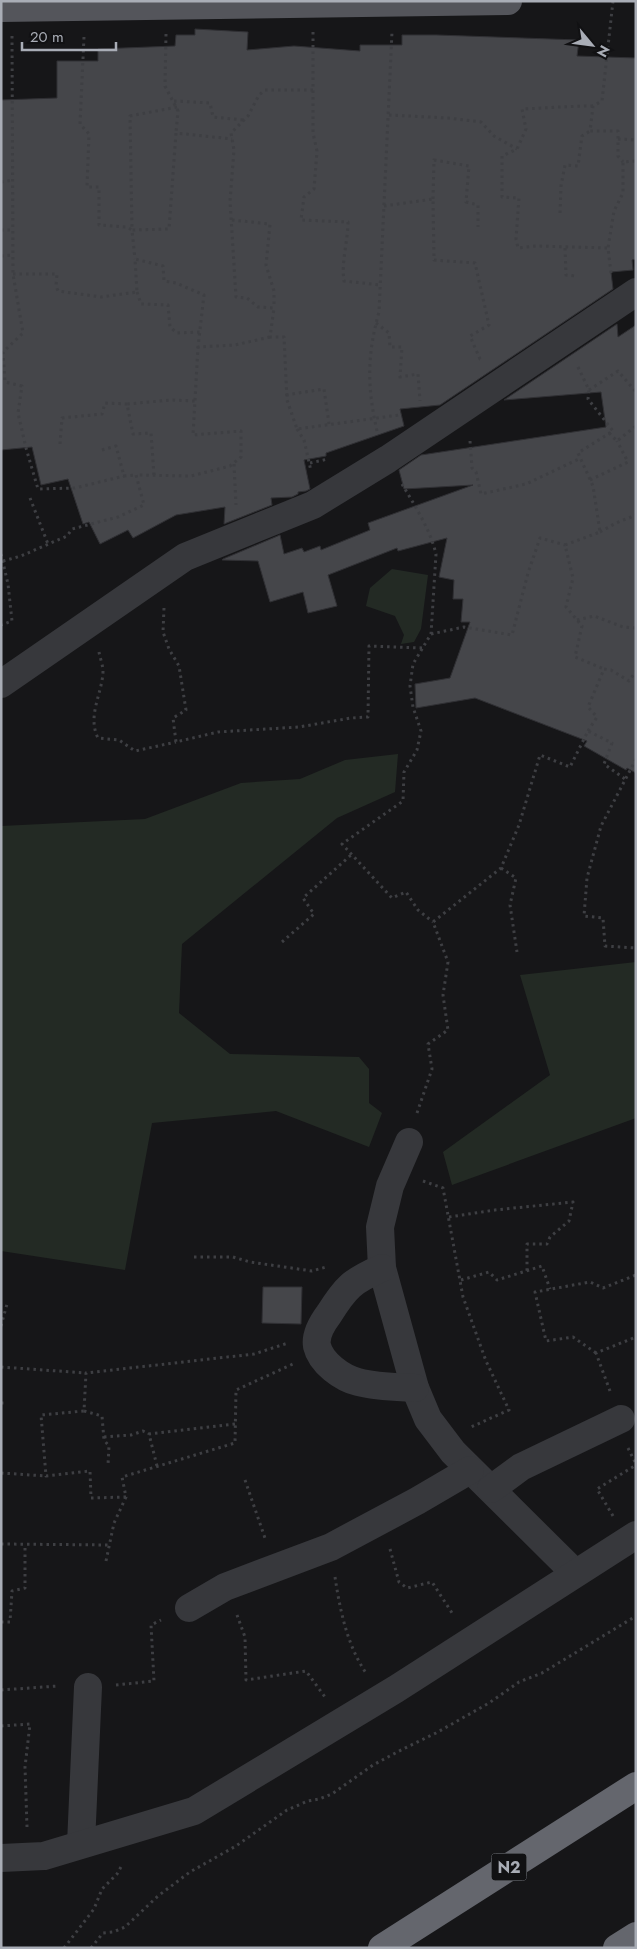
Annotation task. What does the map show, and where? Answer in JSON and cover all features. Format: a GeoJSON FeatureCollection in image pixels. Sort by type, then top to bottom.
{"type":"FeatureCollection","features":[{"type":"Feature","properties":{"kind":"highway","name":"N2"},"geometry":{"type":"LineString","coordinates":[[382,1948],[636,1786]]}},
{"type":"Feature","properties":{"kind":"highway"},"geometry":{"type":"LineString","coordinates":[[617,1948],[636,1936]]}},
{"type":"Feature","properties":{"kind":"main road"},"geometry":{"type":"LineString","coordinates":[[7,8],[508,1]]}},
{"type":"Feature","properties":{"kind":"street"},"geometry":{"type":"LineString","coordinates":[[1,684],[185,557],[313,505],[388,459],[626,298]]}},
{"type":"Feature","properties":{"kind":"street"},"geometry":{"type":"LineString","coordinates":[[409,1142],[390,1186],[380,1227],[382,1268],[415,1388],[428,1419],[470,1470],[575,1573]]}},
{"type":"Feature","properties":{"kind":"street"},"geometry":{"type":"LineString","coordinates":[[382,1268],[358,1278],[344,1290],[327,1317],[318,1336],[317,1346],[327,1364],[350,1379],[379,1386],[415,1388]]}},
{"type":"Feature","properties":{"kind":"street"},"geometry":{"type":"LineString","coordinates":[[490,1489],[521,1467],[621,1420]]}},
{"type":"Feature","properties":{"kind":"street"},"geometry":{"type":"LineString","coordinates":[[190,1608],[225,1587],[331,1547],[470,1470]]}},
{"type":"Feature","properties":{"kind":"street"},"geometry":{"type":"LineString","coordinates":[[1,1858],[44,1856],[194,1811],[382,1697],[631,1538]]}},
{"type":"Feature","properties":{"kind":"street"},"geometry":{"type":"LineString","coordinates":[[81,1844],[88,1688]]}},
{"type":"Feature","properties":{"kind":"path"},"geometry":{"type":"LineString","coordinates":[[608,248],[536,246],[518,248],[516,239],[519,198],[502,197],[502,156],[517,149],[526,129],[522,109],[594,106],[602,101],[613,1]]}},
{"type":"Feature","properties":{"kind":"path"},"geometry":{"type":"LineString","coordinates":[[394,2],[379,312],[370,347],[369,378],[371,404],[378,433],[388,459],[418,511],[434,544],[436,554],[431,634],[413,664],[410,686],[413,707],[421,731],[417,750],[404,772],[403,801],[342,844],[392,898],[406,892],[418,910],[433,922],[448,962],[443,995],[448,1030],[428,1044],[432,1070],[409,1142]]}},
{"type":"Feature","properties":{"kind":"path"},"geometry":{"type":"LineString","coordinates":[[312,3],[313,133],[317,151],[314,189],[304,197],[301,220],[348,222],[344,281],[380,285]]}},
{"type":"Feature","properties":{"kind":"path"},"geometry":{"type":"LineString","coordinates":[[86,7],[81,68],[80,124],[89,134],[88,187],[99,187],[99,225],[127,227],[132,230],[169,228],[178,111],[166,86],[166,6]]}},
{"type":"Feature","properties":{"kind":"path"},"geometry":{"type":"LineString","coordinates":[[7,8],[13,180],[12,274],[23,333],[3,352],[5,382],[22,386],[18,413],[38,489],[75,488],[124,476],[191,476],[230,466],[241,457],[240,431],[193,435],[198,347],[204,295],[176,283],[164,282],[164,266],[135,259]]}},
{"type":"Feature","properties":{"kind":"path"},"geometry":{"type":"LineString","coordinates":[[274,308],[258,307],[247,298],[236,296],[230,201],[234,150],[231,133],[244,120],[259,95],[265,90],[313,90]]}},
{"type":"Feature","properties":{"kind":"path"},"geometry":{"type":"LineString","coordinates":[[173,100],[210,103],[213,117],[244,120]]}},
{"type":"Feature","properties":{"kind":"path"},"geometry":{"type":"LineString","coordinates":[[177,106],[130,116],[132,230],[137,292],[141,304],[168,305],[170,328],[177,333],[200,332]]}},
{"type":"Feature","properties":{"kind":"path"},"geometry":{"type":"LineString","coordinates":[[590,131],[594,106]]}},
{"type":"Feature","properties":{"kind":"path"},"geometry":{"type":"LineString","coordinates":[[389,115],[481,122],[494,136],[517,149]]}},
{"type":"Feature","properties":{"kind":"path"},"geometry":{"type":"LineString","coordinates":[[560,213],[561,186],[565,165],[578,166],[582,136],[590,131],[618,132],[618,156],[623,162],[623,194],[614,211],[608,248],[626,298]]}},
{"type":"Feature","properties":{"kind":"path"},"geometry":{"type":"LineString","coordinates":[[176,133],[232,139]]}},
{"type":"Feature","properties":{"kind":"path"},"geometry":{"type":"LineString","coordinates":[[618,139],[636,140]]}},
{"type":"Feature","properties":{"kind":"path"},"geometry":{"type":"LineString","coordinates":[[478,227],[478,205],[466,202],[469,166],[434,160],[434,260],[475,263],[489,325],[470,336],[480,359],[487,361],[497,372],[509,378]]}},
{"type":"Feature","properties":{"kind":"path"},"geometry":{"type":"LineString","coordinates":[[623,162],[636,161]]}},
{"type":"Feature","properties":{"kind":"path"},"geometry":{"type":"LineString","coordinates":[[1,182],[13,180]]}},
{"type":"Feature","properties":{"kind":"path"},"geometry":{"type":"LineString","coordinates":[[384,206],[433,200]]}},
{"type":"Feature","properties":{"kind":"path"},"geometry":{"type":"LineString","coordinates":[[232,220],[270,224],[266,264],[274,292],[270,337]]}},
{"type":"Feature","properties":{"kind":"path"},"geometry":{"type":"LineString","coordinates":[[1,230],[12,230]]}},
{"type":"Feature","properties":{"kind":"path"},"geometry":{"type":"LineString","coordinates":[[565,248],[566,275],[575,276]]}},
{"type":"Feature","properties":{"kind":"path"},"geometry":{"type":"LineString","coordinates":[[1,256],[13,255]]}},
{"type":"Feature","properties":{"kind":"path"},"geometry":{"type":"LineString","coordinates":[[12,274],[57,274],[56,286],[58,291],[101,297],[137,292]]}},
{"type":"Feature","properties":{"kind":"path"},"geometry":{"type":"LineString","coordinates":[[376,323],[389,334],[390,347],[402,348],[400,377],[418,374],[420,403]]}},
{"type":"Feature","properties":{"kind":"path"},"geometry":{"type":"LineString","coordinates":[[198,347],[235,345],[270,337],[284,337],[286,394],[291,415],[297,430],[304,440],[317,496],[313,505]]}},
{"type":"Feature","properties":{"kind":"path"},"geometry":{"type":"LineString","coordinates":[[576,362],[589,390],[588,399],[613,430],[578,453],[593,486],[600,532]]}},
{"type":"Feature","properties":{"kind":"path"},"geometry":{"type":"LineString","coordinates":[[589,390],[618,371],[636,392]]}},
{"type":"Feature","properties":{"kind":"path"},"geometry":{"type":"LineString","coordinates":[[286,394],[324,389],[329,424]]}},
{"type":"Feature","properties":{"kind":"path"},"geometry":{"type":"LineString","coordinates":[[60,444],[62,418],[102,414],[105,403],[127,404],[195,400]]}},
{"type":"Feature","properties":{"kind":"path"},"geometry":{"type":"LineString","coordinates":[[127,404],[133,434],[151,433],[154,475]]}},
{"type":"Feature","properties":{"kind":"path"},"geometry":{"type":"LineString","coordinates":[[297,430],[374,417]]}},
{"type":"Feature","properties":{"kind":"path"},"geometry":{"type":"LineString","coordinates":[[617,441],[636,426]]}},
{"type":"Feature","properties":{"kind":"path"},"geometry":{"type":"LineString","coordinates":[[590,480],[628,462],[617,441],[609,432]]}},
{"type":"Feature","properties":{"kind":"path"},"geometry":{"type":"LineString","coordinates":[[102,450],[116,446],[124,476]]}},
{"type":"Feature","properties":{"kind":"path"},"geometry":{"type":"LineString","coordinates":[[472,468],[476,472],[482,494],[526,484],[581,458]]}},
{"type":"Feature","properties":{"kind":"path"},"geometry":{"type":"LineString","coordinates":[[3,561],[21,556],[67,536],[72,529],[118,517],[144,505],[136,475]]}},
{"type":"Feature","properties":{"kind":"path"},"geometry":{"type":"LineString","coordinates":[[30,498],[48,544]]}},
{"type":"Feature","properties":{"kind":"path"},"geometry":{"type":"LineString","coordinates":[[431,634],[464,627],[512,635],[528,573],[540,538],[565,545],[600,532],[636,515]]}},
{"type":"Feature","properties":{"kind":"path"},"geometry":{"type":"LineString","coordinates":[[565,545],[573,578],[566,608],[582,626],[575,657],[611,670],[629,681],[636,671]]}},
{"type":"Feature","properties":{"kind":"path"},"geometry":{"type":"LineString","coordinates":[[1,554],[8,584],[12,622],[1,625]]}},
{"type":"Feature","properties":{"kind":"path"},"geometry":{"type":"LineString","coordinates":[[168,599],[164,608],[164,632],[169,649],[179,666],[186,710],[173,718],[176,742]]}},
{"type":"Feature","properties":{"kind":"path"},"geometry":{"type":"LineString","coordinates":[[106,612],[89,630],[99,650],[103,671],[95,705],[94,731],[98,738],[119,740],[135,750],[218,732],[299,727],[368,717],[369,646],[423,648]]}},
{"type":"Feature","properties":{"kind":"path"},"geometry":{"type":"LineString","coordinates":[[577,620],[594,616],[623,627],[636,628]]}},
{"type":"Feature","properties":{"kind":"path"},"geometry":{"type":"LineString","coordinates":[[433,922],[501,868],[519,825],[540,755],[570,767],[597,717],[588,707],[604,669]]}},
{"type":"Feature","properties":{"kind":"path"},"geometry":{"type":"LineString","coordinates":[[588,732],[612,743],[604,764],[624,779]]}},
{"type":"Feature","properties":{"kind":"path"},"geometry":{"type":"LineString","coordinates":[[636,759],[601,826],[587,878],[584,916],[603,918],[605,946],[636,948]]}},
{"type":"Feature","properties":{"kind":"path"},"geometry":{"type":"LineString","coordinates":[[282,942],[314,914],[304,898],[351,855]]}},
{"type":"Feature","properties":{"kind":"path"},"geometry":{"type":"LineString","coordinates":[[501,868],[516,878],[510,905],[517,952]]}},
{"type":"Feature","properties":{"kind":"path"},"geometry":{"type":"LineString","coordinates":[[418,1179],[443,1188],[463,1297],[486,1361],[509,1410],[460,1432],[441,1436]]}},
{"type":"Feature","properties":{"kind":"path"},"geometry":{"type":"LineString","coordinates":[[449,1217],[573,1202],[569,1221],[550,1237],[547,1244],[527,1244],[527,1271]]}},
{"type":"Feature","properties":{"kind":"path"},"geometry":{"type":"LineString","coordinates":[[194,1257],[233,1256],[250,1262],[312,1271],[329,1265]]}},
{"type":"Feature","properties":{"kind":"path"},"geometry":{"type":"LineString","coordinates":[[461,1280],[489,1272],[497,1280],[542,1266],[550,1290]]}},
{"type":"Feature","properties":{"kind":"path"},"geometry":{"type":"LineString","coordinates":[[621,1420],[596,1353],[574,1337],[546,1341],[535,1292],[590,1282],[603,1288],[636,1275]]}},
{"type":"Feature","properties":{"kind":"path"},"geometry":{"type":"LineString","coordinates":[[1,1326],[7,1304]]}},
{"type":"Feature","properties":{"kind":"path"},"geometry":{"type":"LineString","coordinates":[[1,1367],[86,1373],[254,1354],[279,1345],[318,1336]]}},
{"type":"Feature","properties":{"kind":"path"},"geometry":{"type":"LineString","coordinates":[[596,1353],[636,1337]]}},
{"type":"Feature","properties":{"kind":"path"},"geometry":{"type":"LineString","coordinates":[[106,1561],[114,1523],[126,1497],[122,1477],[234,1443],[236,1390],[297,1362]]}},
{"type":"Feature","properties":{"kind":"path"},"geometry":{"type":"LineString","coordinates":[[84,1411],[86,1373]]}},
{"type":"Feature","properties":{"kind":"path"},"geometry":{"type":"LineString","coordinates":[[1,1403],[6,1403]]}},
{"type":"Feature","properties":{"kind":"path"},"geometry":{"type":"LineString","coordinates":[[46,1476],[41,1415],[84,1411],[102,1416],[104,1440],[109,1446],[108,1465]]}},
{"type":"Feature","properties":{"kind":"path"},"geometry":{"type":"LineString","coordinates":[[104,1437],[131,1435],[143,1431],[149,1434],[235,1424]]}},
{"type":"Feature","properties":{"kind":"path"},"geometry":{"type":"LineString","coordinates":[[149,1434],[157,1466]]}},
{"type":"Feature","properties":{"kind":"path"},"geometry":{"type":"LineString","coordinates":[[631,1538],[598,1488],[636,1465]]}},
{"type":"Feature","properties":{"kind":"path"},"geometry":{"type":"LineString","coordinates":[[1,1473],[46,1476],[90,1471],[91,1498],[126,1497]]}},
{"type":"Feature","properties":{"kind":"path"},"geometry":{"type":"LineString","coordinates":[[244,1480],[275,1567]]}},
{"type":"Feature","properties":{"kind":"path"},"geometry":{"type":"LineString","coordinates":[[382,1520],[399,1582],[407,1588],[432,1582],[468,1642]]}},
{"type":"Feature","properties":{"kind":"path"},"geometry":{"type":"LineString","coordinates":[[1,1544],[110,1544]]}},
{"type":"Feature","properties":{"kind":"path"},"geometry":{"type":"LineString","coordinates":[[1,1622],[10,1622],[12,1591],[25,1588],[25,1545]]}},
{"type":"Feature","properties":{"kind":"path"},"geometry":{"type":"LineString","coordinates":[[331,1547],[343,1620],[358,1661],[382,1697]]}},
{"type":"Feature","properties":{"kind":"path"},"geometry":{"type":"LineString","coordinates":[[225,1587],[245,1637],[246,1680],[306,1671],[341,1722]]}},
{"type":"Feature","properties":{"kind":"path"},"geometry":{"type":"LineString","coordinates":[[91,1948],[103,1934],[125,1927],[158,1896],[190,1872],[236,1846],[287,1810],[332,1794],[373,1765],[403,1748],[444,1729],[489,1703],[519,1682],[542,1673],[636,1616]]}},
{"type":"Feature","properties":{"kind":"path"},"geometry":{"type":"LineString","coordinates":[[1,1726],[30,1724],[25,1767],[29,1857]]}},
{"type":"Feature","properties":{"kind":"path"},"geometry":{"type":"LineString","coordinates":[[64,1948],[94,1909],[102,1889],[117,1874],[127,1855],[137,1828]]}},
{"type":"Feature","properties":{"kind":"shaded area"},"geometry":{"type":"Polygon","coordinates":[[[392,569],[428,575],[421,629],[414,642],[401,644],[404,635],[395,616],[366,606],[370,588],[392,569]]]}},
{"type":"Feature","properties":{"kind":"shaded area"},"geometry":{"type":"Polygon","coordinates":[[[398,754],[395,792],[337,818],[182,944],[179,1013],[230,1054],[359,1057],[369,1069],[369,1103],[382,1113],[369,1147],[276,1111],[152,1123],[125,1270],[1,1251],[1,826],[145,819],[241,783],[300,779],[345,760],[398,754]]]}},
{"type":"Feature","properties":{"kind":"shaded area"},"geometry":{"type":"Polygon","coordinates":[[[636,962],[636,1118],[452,1185],[443,1152],[550,1075],[520,975],[636,962]]]}},
{"type":"Feature","properties":{"kind":"building"},"geometry":{"type":"Polygon","coordinates":[[[195,29],[248,32],[247,50],[294,46],[360,51],[360,45],[402,45],[402,35],[437,35],[579,40],[577,56],[636,58],[636,259],[632,260],[633,270],[611,272],[613,289],[440,405],[400,409],[404,426],[326,453],[326,456],[304,460],[310,489],[298,492],[298,494],[292,497],[271,498],[272,505],[224,524],[225,507],[176,515],[133,538],[128,530],[100,544],[89,522],[83,524],[68,479],[41,485],[32,447],[1,450],[1,100],[57,98],[57,61],[98,61],[98,49],[175,46],[176,35],[195,35],[195,29]]]}},
{"type":"Feature","properties":{"kind":"building"},"geometry":{"type":"Polygon","coordinates":[[[617,324],[618,337],[636,325],[636,773],[627,768],[626,770],[584,746],[587,741],[475,698],[416,708],[415,684],[450,678],[470,622],[461,622],[463,599],[453,599],[454,580],[439,577],[447,538],[398,551],[397,548],[328,575],[337,606],[308,613],[303,592],[270,602],[258,561],[222,560],[280,535],[284,554],[302,548],[304,552],[320,546],[321,550],[370,530],[368,523],[473,485],[404,489],[399,470],[421,455],[606,427],[601,392],[504,400],[617,324]]]}},
{"type":"Feature","properties":{"kind":"building"},"geometry":{"type":"Polygon","coordinates":[[[263,1287],[302,1287],[301,1324],[262,1323],[263,1287]]]}}]}
